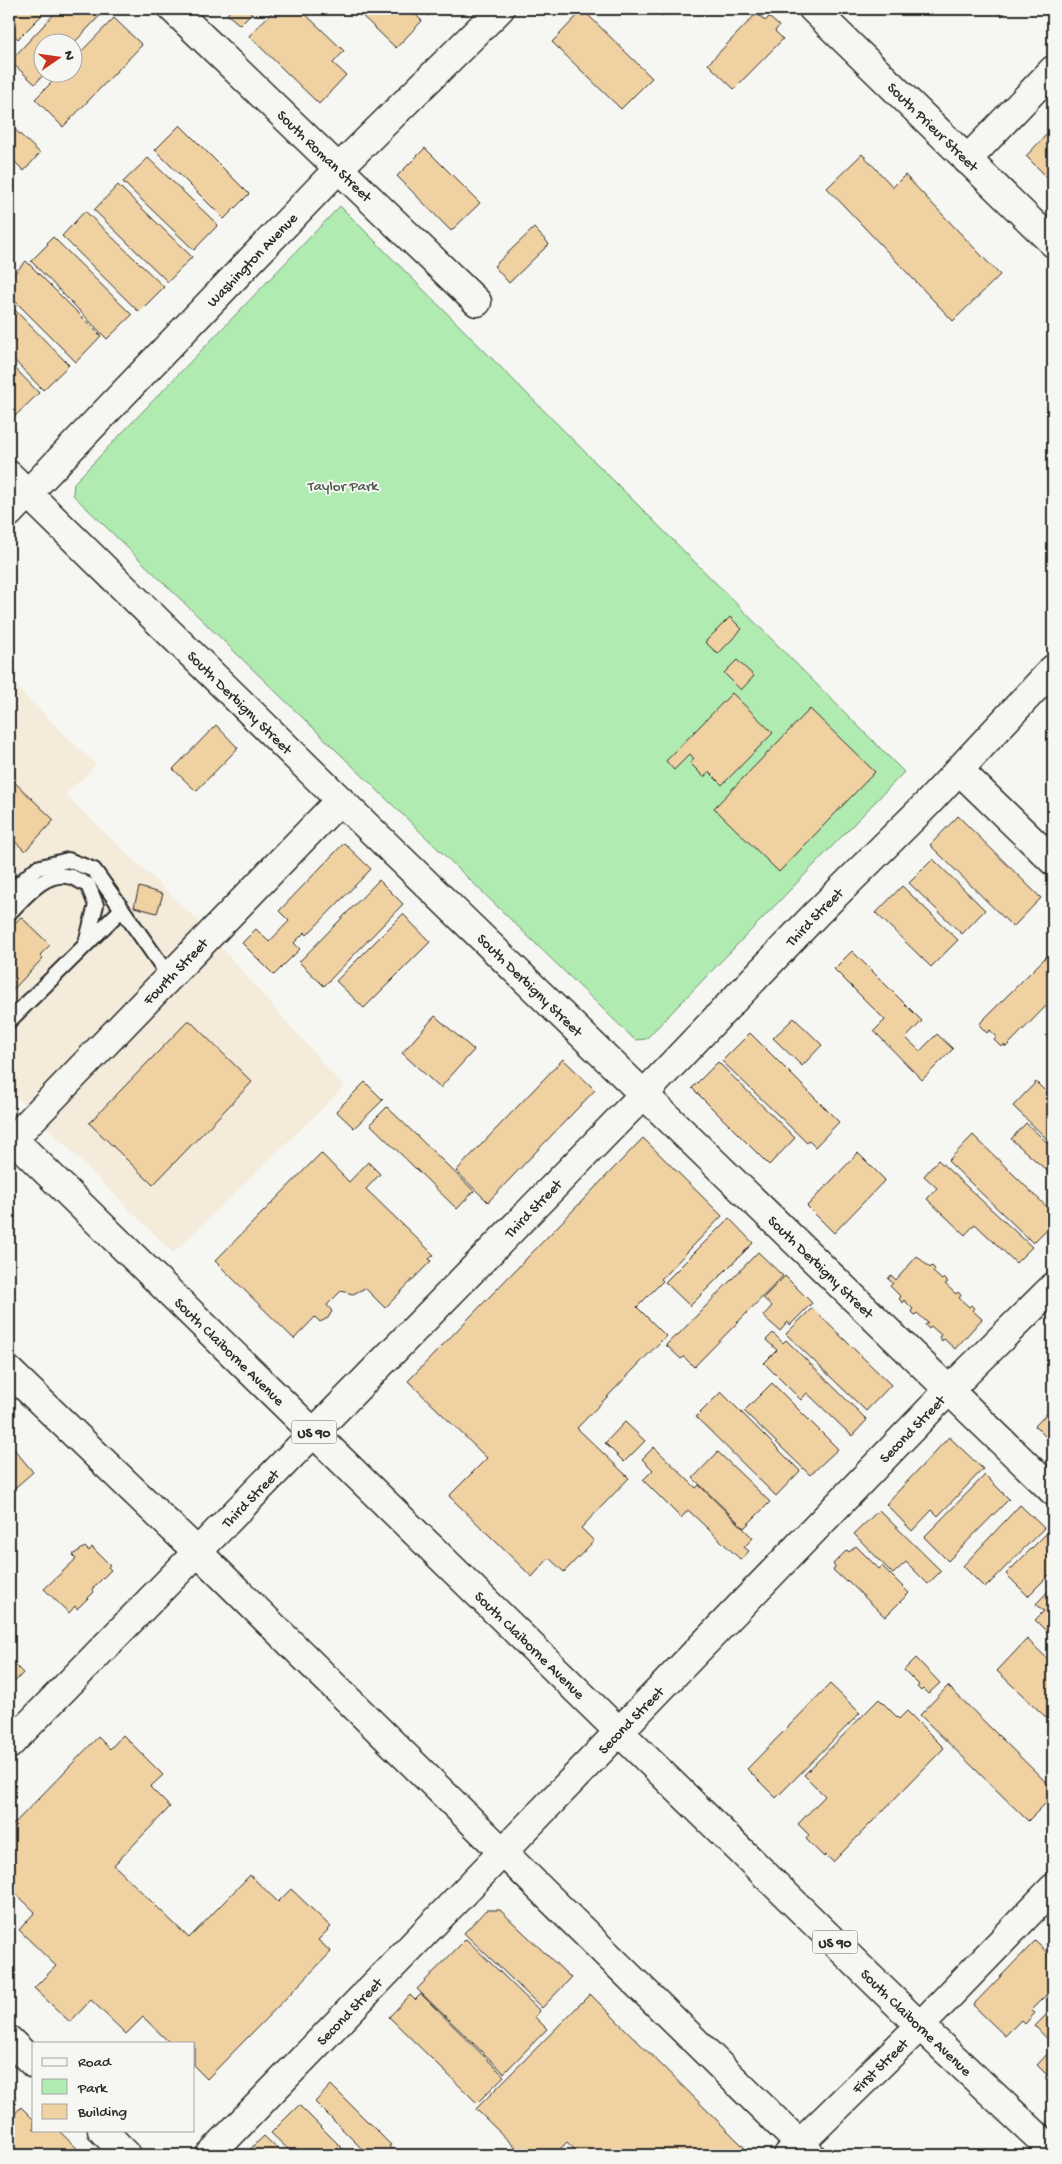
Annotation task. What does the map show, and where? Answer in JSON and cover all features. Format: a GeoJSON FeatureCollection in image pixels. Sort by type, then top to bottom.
{"type":"FeatureCollection","features":[{"type":"Feature","properties":{"kind":"street","name":"South Roman Street"},"geometry":{"type":"LineString","coordinates":[[173,9],[477,302]]}},
{"type":"Feature","properties":{"kind":"street","name":"Washington Avenue"},"geometry":{"type":"LineString","coordinates":[[9,513],[18,484],[500,9]]}},
{"type":"Feature","properties":{"kind":"street","name":"South Prieur Street"},"geometry":{"type":"LineString","coordinates":[[813,9],[1053,243]]}},
{"type":"Feature","properties":{"kind":"street"},"geometry":{"type":"LineString","coordinates":[[967,160],[1053,70]]}},
{"type":"Feature","properties":{"kind":"street","name":"South Derbigny Street"},"geometry":{"type":"LineString","coordinates":[[18,484],[340,800],[1053,1491]]}},
{"type":"Feature","properties":{"kind":"street","name":"Third Street"},"geometry":{"type":"LineString","coordinates":[[9,1745],[644,1094],[816,914],[959,770],[1053,669]]}},
{"type":"Feature","properties":{"kind":"street"},"geometry":{"type":"LineString","coordinates":[[959,770],[1053,861]]}},
{"type":"Feature","properties":{"kind":"street","name":"Fourth Street"},"geometry":{"type":"LineString","coordinates":[[10,1139],[340,800]]}},
{"type":"Feature","properties":{"kind":"street","name":"South Claiborne Avenue"},"geometry":{"type":"LineString","coordinates":[[10,1139],[314,1432],[920,2026],[1052,2148]]}},
{"type":"Feature","properties":{"kind":"street","name":"Second Street"},"geometry":{"type":"LineString","coordinates":[[210,2155],[949,1390],[1053,1287]]}},
{"type":"Feature","properties":{"kind":"street"},"geometry":{"type":"LineString","coordinates":[[9,1371],[198,1552],[504,1852],[799,2152]]}},
{"type":"Feature","properties":{"kind":"street","name":"First Street"},"geometry":{"type":"LineString","coordinates":[[799,2152],[1053,1888]]}},
{"type":"Feature","properties":{"kind":"street"},"geometry":{"type":"LineString","coordinates":[[9,2040],[32,2062]]}},
{"type":"Feature","properties":{"kind":"street"},"geometry":{"type":"LineString","coordinates":[[104,2132],[127,2155]]}},
{"type":"Feature","properties":{"kind":"lane"},"geometry":{"type":"LineString","coordinates":[[9,893],[38,868],[68,860],[94,870],[169,976]]}},
{"type":"Feature","properties":{"kind":"lane"},"geometry":{"type":"LineString","coordinates":[[9,913],[37,887],[52,877],[69,876],[88,885],[96,905],[86,944]]}},
{"type":"Feature","properties":{"kind":"lane"},"geometry":{"type":"LineString","coordinates":[[9,1021],[122,909]]}},
{"type":"Feature","properties":{"kind":"shaded area"},"geometry":{"type":"Polygon","coordinates":[[[9,680],[96,765],[65,795],[196,919],[344,1087],[173,1253],[9,1089],[9,680]]]}},
{"type":"Feature","properties":{"kind":"green space","name":"Taylor Park"},"geometry":{"type":"Polygon","coordinates":[[[340,206],[904,772],[646,1039],[635,1040],[73,495],[74,483],[340,206]]]}},
{"type":"Feature","properties":{"kind":"building"},"geometry":{"type":"Polygon","coordinates":[[[9,9],[48,9],[18,39],[9,29],[9,9]]]}},
{"type":"Feature","properties":{"kind":"building"},"geometry":{"type":"Polygon","coordinates":[[[59,9],[106,9],[82,34],[82,32],[37,32],[59,9]]]}},
{"type":"Feature","properties":{"kind":"building"},"geometry":{"type":"Polygon","coordinates":[[[232,9],[255,9],[240,25],[227,14],[232,9]]]}},
{"type":"Feature","properties":{"kind":"building"},"geometry":{"type":"Polygon","coordinates":[[[275,9],[300,9],[344,51],[333,63],[346,75],[319,104],[249,36],[275,9]]]}},
{"type":"Feature","properties":{"kind":"building"},"geometry":{"type":"Polygon","coordinates":[[[355,9],[410,9],[422,21],[396,48],[355,9]]]}},
{"type":"Feature","properties":{"kind":"building"},"geometry":{"type":"Polygon","coordinates":[[[421,9],[436,9],[429,16],[421,9]]]}},
{"type":"Feature","properties":{"kind":"building"},"geometry":{"type":"Polygon","coordinates":[[[655,9],[669,9],[662,16],[655,9]]]}},
{"type":"Feature","properties":{"kind":"building"},"geometry":{"type":"Polygon","coordinates":[[[993,9],[1008,9],[1001,16],[993,9]]]}},
{"type":"Feature","properties":{"kind":"building"},"geometry":{"type":"Polygon","coordinates":[[[583,10],[652,78],[621,109],[552,42],[583,10]]]}},
{"type":"Feature","properties":{"kind":"building"},"geometry":{"type":"Polygon","coordinates":[[[757,13],[765,21],[769,17],[779,26],[775,31],[783,39],[734,89],[708,64],[757,13]]]}},
{"type":"Feature","properties":{"kind":"building"},"geometry":{"type":"Polygon","coordinates":[[[114,18],[142,45],[63,127],[35,99],[52,82],[82,82],[82,51],[114,18]]]}},
{"type":"Feature","properties":{"kind":"building"},"geometry":{"type":"Polygon","coordinates":[[[32,38],[32,81],[10,61],[32,38]]]}},
{"type":"Feature","properties":{"kind":"building"},"geometry":{"type":"Polygon","coordinates":[[[9,124],[40,153],[24,171],[9,156],[9,124]]]}},
{"type":"Feature","properties":{"kind":"building"},"geometry":{"type":"Polygon","coordinates":[[[180,125],[249,194],[224,219],[155,150],[180,125]]]}},
{"type":"Feature","properties":{"kind":"building"},"geometry":{"type":"Polygon","coordinates":[[[1050,131],[1053,134],[1053,183],[1026,156],[1050,131]]]}},
{"type":"Feature","properties":{"kind":"building"},"geometry":{"type":"Polygon","coordinates":[[[425,148],[480,203],[451,231],[397,176],[425,148]]]}},
{"type":"Feature","properties":{"kind":"building"},"geometry":{"type":"Polygon","coordinates":[[[862,154],[893,187],[905,175],[1000,275],[953,321],[827,188],[862,154]]]}},
{"type":"Feature","properties":{"kind":"building"},"geometry":{"type":"Polygon","coordinates":[[[148,158],[218,225],[194,250],[123,182],[148,158]]]}},
{"type":"Feature","properties":{"kind":"building"},"geometry":{"type":"Polygon","coordinates":[[[118,185],[192,257],[168,282],[94,210],[118,185]]]}},
{"type":"Feature","properties":{"kind":"building"},"geometry":{"type":"Polygon","coordinates":[[[85,211],[164,287],[139,312],[62,236],[85,211]]]}},
{"type":"Feature","properties":{"kind":"building"},"geometry":{"type":"Polygon","coordinates":[[[534,228],[549,244],[509,283],[494,266],[534,228]]]}},
{"type":"Feature","properties":{"kind":"building"},"geometry":{"type":"Polygon","coordinates":[[[53,237],[132,315],[107,339],[31,261],[53,237]]]}},
{"type":"Feature","properties":{"kind":"building"},"geometry":{"type":"Polygon","coordinates":[[[26,261],[101,336],[76,362],[9,295],[9,279],[26,261]]]}},
{"type":"Feature","properties":{"kind":"building"},"geometry":{"type":"Polygon","coordinates":[[[9,304],[69,365],[43,390],[9,355],[9,304]]]}},
{"type":"Feature","properties":{"kind":"building"},"geometry":{"type":"Polygon","coordinates":[[[9,362],[39,393],[13,418],[9,413],[9,362]]]}},
{"type":"Feature","properties":{"kind":"building"},"geometry":{"type":"Polygon","coordinates":[[[730,617],[742,629],[718,654],[705,642],[730,617]]]}},
{"type":"Feature","properties":{"kind":"building"},"geometry":{"type":"Polygon","coordinates":[[[737,660],[754,676],[741,690],[724,673],[737,660]]]}},
{"type":"Feature","properties":{"kind":"building"},"geometry":{"type":"Polygon","coordinates":[[[732,693],[773,733],[722,785],[709,772],[704,777],[690,763],[694,759],[690,754],[674,770],[666,761],[732,693]]]}},
{"type":"Feature","properties":{"kind":"building"},"geometry":{"type":"Polygon","coordinates":[[[810,709],[875,772],[779,872],[714,808],[810,709]]]}},
{"type":"Feature","properties":{"kind":"building"},"geometry":{"type":"Polygon","coordinates":[[[216,725],[238,748],[196,791],[173,769],[216,725]]]}},
{"type":"Feature","properties":{"kind":"building"},"geometry":{"type":"Polygon","coordinates":[[[9,777],[54,820],[25,851],[9,836],[9,777]]]}},
{"type":"Feature","properties":{"kind":"building"},"geometry":{"type":"Polygon","coordinates":[[[958,816],[1041,898],[1013,927],[930,845],[958,816]]]}},
{"type":"Feature","properties":{"kind":"building"},"geometry":{"type":"Polygon","coordinates":[[[344,843],[371,869],[307,935],[305,932],[294,943],[300,949],[274,975],[242,943],[256,929],[269,942],[289,921],[279,911],[344,843]]]}},
{"type":"Feature","properties":{"kind":"building"},"geometry":{"type":"Polygon","coordinates":[[[933,859],[985,910],[962,934],[909,883],[933,859]]]}},
{"type":"Feature","properties":{"kind":"building"},"geometry":{"type":"Polygon","coordinates":[[[379,880],[403,904],[324,986],[299,962],[379,880]]]}},
{"type":"Feature","properties":{"kind":"building"},"geometry":{"type":"Polygon","coordinates":[[[902,886],[958,940],[931,967],[876,913],[902,886]]]}},
{"type":"Feature","properties":{"kind":"building"},"geometry":{"type":"Polygon","coordinates":[[[139,887],[163,894],[157,913],[134,907],[139,887]]]}},
{"type":"Feature","properties":{"kind":"building"},"geometry":{"type":"Polygon","coordinates":[[[403,914],[430,942],[364,1008],[336,981],[403,914]]]}},
{"type":"Feature","properties":{"kind":"building"},"geometry":{"type":"Polygon","coordinates":[[[21,917],[50,945],[40,955],[43,958],[9,994],[9,925],[11,927],[21,917]]]}},
{"type":"Feature","properties":{"kind":"building"},"geometry":{"type":"Polygon","coordinates":[[[1053,950],[1053,999],[1006,1047],[1004,1045],[1001,1047],[994,1040],[997,1037],[990,1030],[987,1033],[980,1026],[981,1022],[1053,950]]]}},
{"type":"Feature","properties":{"kind":"building"},"geometry":{"type":"Polygon","coordinates":[[[852,951],[922,1021],[906,1038],[920,1051],[937,1034],[953,1049],[922,1080],[874,1031],[885,1020],[834,969],[852,951]]]}},
{"type":"Feature","properties":{"kind":"building"},"geometry":{"type":"Polygon","coordinates":[[[435,1016],[474,1050],[440,1088],[402,1053],[435,1016]]]}},
{"type":"Feature","properties":{"kind":"building"},"geometry":{"type":"Polygon","coordinates":[[[794,1018],[822,1045],[802,1066],[773,1038],[794,1018]]]}},
{"type":"Feature","properties":{"kind":"building"},"geometry":{"type":"Polygon","coordinates":[[[189,1020],[252,1082],[153,1185],[89,1123],[189,1020]]]}},
{"type":"Feature","properties":{"kind":"building"},"geometry":{"type":"Polygon","coordinates":[[[750,1033],[839,1122],[815,1147],[809,1141],[807,1143],[722,1061],[750,1033]]]}},
{"type":"Feature","properties":{"kind":"building"},"geometry":{"type":"Polygon","coordinates":[[[563,1059],[595,1090],[488,1202],[456,1171],[563,1059]]]}},
{"type":"Feature","properties":{"kind":"building"},"geometry":{"type":"Polygon","coordinates":[[[718,1062],[795,1138],[769,1165],[692,1088],[718,1062]]]}},
{"type":"Feature","properties":{"kind":"building"},"geometry":{"type":"Polygon","coordinates":[[[365,1082],[383,1100],[354,1128],[336,1111],[365,1082]]]}},
{"type":"Feature","properties":{"kind":"building"},"geometry":{"type":"Polygon","coordinates":[[[1036,1082],[1053,1099],[1053,1145],[1013,1106],[1036,1082]]]}},
{"type":"Feature","properties":{"kind":"building"},"geometry":{"type":"Polygon","coordinates":[[[387,1107],[474,1191],[457,1209],[370,1124],[387,1107]]]}},
{"type":"Feature","properties":{"kind":"building"},"geometry":{"type":"Polygon","coordinates":[[[1026,1123],[1053,1148],[1053,1176],[1011,1139],[1026,1123]]]}},
{"type":"Feature","properties":{"kind":"building"},"geometry":{"type":"Polygon","coordinates":[[[973,1135],[1053,1213],[1053,1223],[1033,1243],[948,1161],[973,1135]]]}},
{"type":"Feature","properties":{"kind":"building"},"geometry":{"type":"Polygon","coordinates":[[[643,1138],[722,1216],[661,1279],[663,1281],[637,1307],[666,1336],[577,1428],[629,1478],[581,1528],[594,1541],[564,1572],[549,1558],[532,1577],[449,1496],[487,1458],[408,1381],[643,1138]]]}},
{"type":"Feature","properties":{"kind":"building"},"geometry":{"type":"Polygon","coordinates":[[[321,1153],[349,1182],[368,1162],[380,1174],[366,1189],[434,1255],[429,1259],[431,1261],[385,1308],[365,1288],[353,1294],[341,1291],[327,1305],[332,1311],[328,1318],[320,1322],[315,1317],[294,1339],[215,1261],[321,1153]]]}},
{"type":"Feature","properties":{"kind":"building"},"geometry":{"type":"Polygon","coordinates":[[[858,1153],[885,1180],[834,1233],[807,1206],[858,1153]]]}},
{"type":"Feature","properties":{"kind":"building"},"geometry":{"type":"Polygon","coordinates":[[[938,1160],[1032,1247],[1016,1263],[975,1224],[965,1235],[927,1199],[937,1188],[924,1176],[938,1160]]]}},
{"type":"Feature","properties":{"kind":"building"},"geometry":{"type":"Polygon","coordinates":[[[729,1218],[753,1243],[690,1306],[665,1282],[729,1218]]]}},
{"type":"Feature","properties":{"kind":"building"},"geometry":{"type":"Polygon","coordinates":[[[758,1252],[783,1276],[694,1367],[684,1357],[681,1359],[666,1345],[758,1252]]]}},
{"type":"Feature","properties":{"kind":"building"},"geometry":{"type":"Polygon","coordinates":[[[917,1256],[930,1268],[932,1266],[935,1269],[933,1272],[942,1280],[944,1278],[948,1282],[945,1284],[956,1294],[958,1292],[961,1295],[959,1298],[969,1307],[971,1305],[974,1308],[972,1310],[982,1319],[955,1349],[944,1339],[942,1341],[939,1337],[941,1335],[931,1326],[929,1329],[925,1325],[928,1323],[917,1313],[915,1315],[911,1311],[913,1309],[904,1300],[903,1303],[899,1299],[901,1297],[890,1286],[893,1283],[888,1279],[891,1275],[896,1280],[917,1256]]]}},
{"type":"Feature","properties":{"kind":"building"},"geometry":{"type":"Polygon","coordinates":[[[785,1276],[812,1303],[790,1325],[788,1322],[780,1331],[763,1316],[772,1306],[763,1298],[785,1276]]]}},
{"type":"Feature","properties":{"kind":"building"},"geometry":{"type":"Polygon","coordinates":[[[812,1308],[891,1385],[866,1411],[786,1334],[812,1308]]]}},
{"type":"Feature","properties":{"kind":"building"},"geometry":{"type":"Polygon","coordinates":[[[773,1333],[783,1343],[786,1340],[867,1420],[852,1436],[807,1393],[801,1400],[764,1363],[777,1350],[766,1340],[773,1333]]]}},
{"type":"Feature","properties":{"kind":"building"},"geometry":{"type":"Polygon","coordinates":[[[772,1383],[838,1449],[810,1475],[744,1411],[772,1383]]]}},
{"type":"Feature","properties":{"kind":"building"},"geometry":{"type":"Polygon","coordinates":[[[721,1392],[800,1471],[776,1496],[696,1417],[721,1392]]]}},
{"type":"Feature","properties":{"kind":"building"},"geometry":{"type":"Polygon","coordinates":[[[1053,1407],[1053,1444],[1035,1426],[1053,1407]]]}},
{"type":"Feature","properties":{"kind":"building"},"geometry":{"type":"Polygon","coordinates":[[[625,1422],[645,1441],[624,1462],[605,1443],[625,1422]]]}},
{"type":"Feature","properties":{"kind":"building"},"geometry":{"type":"Polygon","coordinates":[[[949,1437],[983,1469],[938,1516],[932,1510],[912,1531],[886,1504],[949,1437]]]}},
{"type":"Feature","properties":{"kind":"building"},"geometry":{"type":"Polygon","coordinates":[[[654,1447],[696,1488],[699,1485],[753,1538],[744,1547],[749,1551],[741,1560],[688,1510],[681,1518],[643,1480],[653,1470],[642,1459],[654,1447]]]}},
{"type":"Feature","properties":{"kind":"building"},"geometry":{"type":"Polygon","coordinates":[[[13,1448],[33,1472],[9,1493],[9,1451],[13,1448]]]}},
{"type":"Feature","properties":{"kind":"building"},"geometry":{"type":"Polygon","coordinates":[[[718,1452],[770,1502],[744,1528],[693,1478],[718,1452]]]}},
{"type":"Feature","properties":{"kind":"building"},"geometry":{"type":"Polygon","coordinates":[[[985,1475],[1009,1499],[948,1561],[924,1537],[985,1475]]]}},
{"type":"Feature","properties":{"kind":"building"},"geometry":{"type":"Polygon","coordinates":[[[1020,1505],[1044,1528],[985,1588],[963,1566],[1020,1505]]]}},
{"type":"Feature","properties":{"kind":"building"},"geometry":{"type":"Polygon","coordinates":[[[879,1510],[941,1571],[928,1584],[906,1562],[893,1574],[854,1534],[879,1510]]]}},
{"type":"Feature","properties":{"kind":"building"},"geometry":{"type":"Polygon","coordinates":[[[1050,1530],[1053,1533],[1053,1571],[1028,1596],[1006,1574],[1050,1530]]]}},
{"type":"Feature","properties":{"kind":"building"},"geometry":{"type":"Polygon","coordinates":[[[856,1546],[879,1569],[882,1566],[909,1593],[885,1617],[847,1580],[846,1582],[833,1570],[835,1567],[833,1564],[847,1550],[849,1552],[856,1546]]]}},
{"type":"Feature","properties":{"kind":"building"},"geometry":{"type":"Polygon","coordinates":[[[85,1547],[89,1551],[92,1547],[110,1565],[108,1567],[111,1570],[92,1589],[94,1592],[77,1609],[75,1606],[69,1613],[44,1589],[76,1559],[72,1555],[85,1547]]]}},
{"type":"Feature","properties":{"kind":"building"},"geometry":{"type":"Polygon","coordinates":[[[1053,1586],[1053,1626],[1047,1632],[1035,1620],[1044,1611],[1036,1604],[1053,1586]]]}},
{"type":"Feature","properties":{"kind":"building"},"geometry":{"type":"Polygon","coordinates":[[[1027,1639],[1053,1664],[1053,1724],[997,1671],[1027,1639]]]}},
{"type":"Feature","properties":{"kind":"building"},"geometry":{"type":"Polygon","coordinates":[[[916,1658],[940,1683],[928,1694],[923,1689],[921,1691],[917,1687],[919,1685],[904,1670],[916,1658]]]}},
{"type":"Feature","properties":{"kind":"building"},"geometry":{"type":"Polygon","coordinates":[[[9,1659],[23,1673],[9,1688],[9,1659]]]}},
{"type":"Feature","properties":{"kind":"building"},"geometry":{"type":"Polygon","coordinates":[[[830,1684],[860,1713],[776,1798],[747,1769],[830,1684]]]}},
{"type":"Feature","properties":{"kind":"building"},"geometry":{"type":"Polygon","coordinates":[[[948,1686],[1053,1789],[1053,1796],[1028,1821],[920,1715],[948,1686]]]}},
{"type":"Feature","properties":{"kind":"building"},"geometry":{"type":"Polygon","coordinates":[[[879,1699],[899,1719],[907,1711],[944,1748],[833,1862],[826,1855],[824,1857],[806,1839],[809,1835],[798,1824],[825,1796],[804,1775],[879,1699]]]}},
{"type":"Feature","properties":{"kind":"building"},"geometry":{"type":"Polygon","coordinates":[[[123,1735],[163,1775],[150,1787],[170,1807],[114,1865],[189,1938],[250,1875],[278,1902],[291,1889],[331,1927],[318,1940],[331,1952],[207,2079],[195,2067],[195,2042],[169,2042],[143,2017],[126,2034],[91,2000],[70,2022],[34,1988],[56,1966],[19,1930],[35,1912],[9,1887],[9,1829],[98,1737],[110,1749],[123,1735]]]}},
{"type":"Feature","properties":{"kind":"building"},"geometry":{"type":"Polygon","coordinates":[[[486,1910],[500,1910],[571,1978],[542,2008],[464,1933],[486,1910]]]}},
{"type":"Feature","properties":{"kind":"building"},"geometry":{"type":"Polygon","coordinates":[[[466,1939],[540,2011],[535,2017],[547,2029],[504,2073],[417,1989],[466,1939]]]}},
{"type":"Feature","properties":{"kind":"building"},"geometry":{"type":"Polygon","coordinates":[[[1035,1941],[1053,1958],[1053,1988],[1031,2010],[1035,2013],[1025,2024],[1021,2020],[1005,2036],[973,2005],[1035,1941]]]}},
{"type":"Feature","properties":{"kind":"building"},"geometry":{"type":"Polygon","coordinates":[[[421,1994],[504,2076],[477,2103],[389,2017],[410,1995],[415,2000],[421,1994]]]}},
{"type":"Feature","properties":{"kind":"building"},"geometry":{"type":"Polygon","coordinates":[[[590,1994],[745,2148],[738,2155],[580,2155],[567,2142],[554,2155],[523,2155],[476,2109],[590,1994]]]}},
{"type":"Feature","properties":{"kind":"building"},"geometry":{"type":"Polygon","coordinates":[[[1053,2008],[1053,2045],[1035,2026],[1053,2008]]]}},
{"type":"Feature","properties":{"kind":"building"},"geometry":{"type":"Polygon","coordinates":[[[1053,2048],[1053,2081],[1037,2065],[1053,2048]]]}},
{"type":"Feature","properties":{"kind":"building"},"geometry":{"type":"Polygon","coordinates":[[[331,2085],[391,2145],[389,2146],[396,2155],[368,2155],[315,2102],[331,2085]]]}},
{"type":"Feature","properties":{"kind":"building"},"geometry":{"type":"Polygon","coordinates":[[[9,2090],[17,2098],[9,2107],[9,2090]]]}},
{"type":"Feature","properties":{"kind":"building"},"geometry":{"type":"Polygon","coordinates":[[[299,2105],[347,2155],[294,2155],[271,2133],[299,2105]]]}},
{"type":"Feature","properties":{"kind":"building"},"geometry":{"type":"Polygon","coordinates":[[[21,2107],[32,2118],[32,2132],[60,2132],[84,2155],[27,2155],[24,2152],[21,2155],[16,2155],[9,2148],[9,2120],[21,2107]]]}},
{"type":"Feature","properties":{"kind":"building"},"geometry":{"type":"Polygon","coordinates":[[[264,2136],[284,2155],[244,2155],[264,2136]]]}}]}
